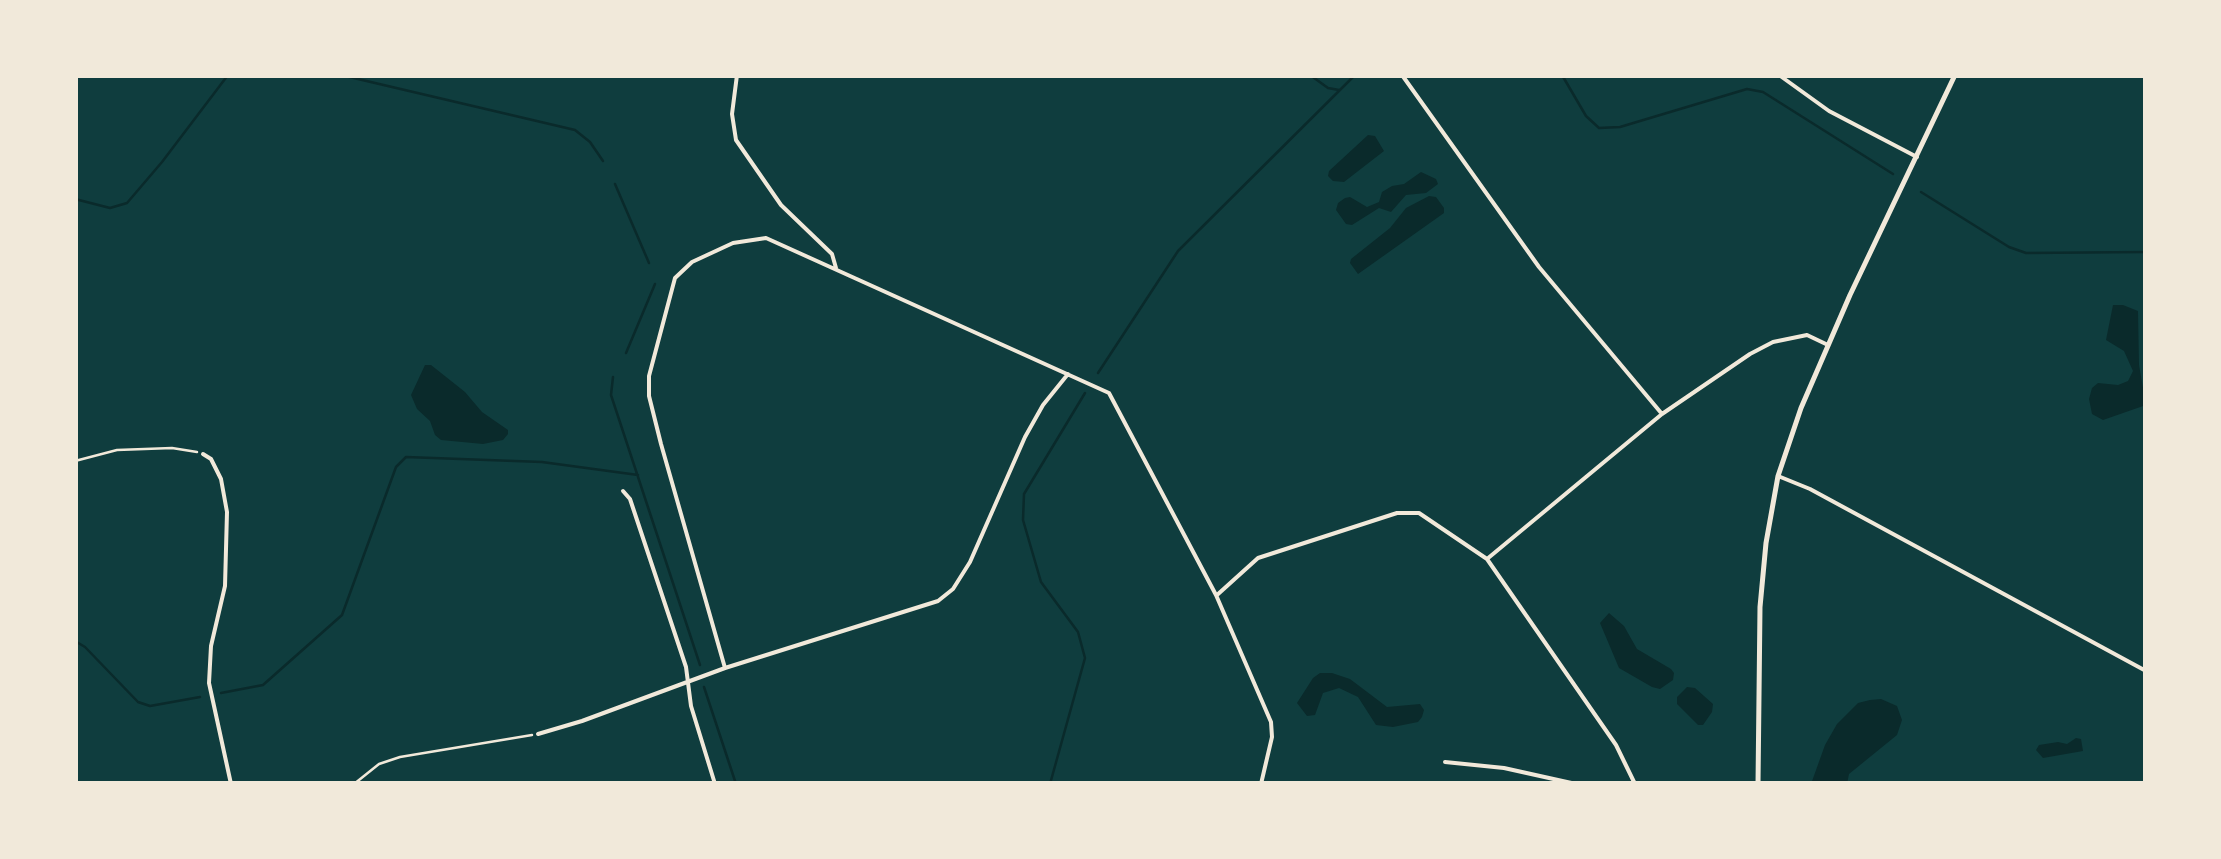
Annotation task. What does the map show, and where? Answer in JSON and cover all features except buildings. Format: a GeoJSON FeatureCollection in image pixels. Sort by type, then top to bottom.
{"type":"FeatureCollection","features":[{"type":"Feature","properties":{"kind":"main road"},"geometry":{"type":"LineString","coordinates":[[1758,784],[1760,606],[1778,476],[1800,408],[1956,75]]}},
{"type":"Feature","properties":{"kind":"street"},"geometry":{"type":"LineString","coordinates":[[737,75],[732,114],[736,140],[781,205],[832,254],[836,269]]}},
{"type":"Feature","properties":{"kind":"street"},"geometry":{"type":"LineString","coordinates":[[1402,75],[1539,267],[1662,414]]}},
{"type":"Feature","properties":{"kind":"street"},"geometry":{"type":"LineString","coordinates":[[1779,75],[1830,111],[1916,157]]}},
{"type":"Feature","properties":{"kind":"street"},"geometry":{"type":"LineString","coordinates":[[724,668],[649,396],[649,376],[675,278],[692,262],[733,243],[766,238],[1109,393],[1216,595],[1272,722],[1261,784]]}},
{"type":"Feature","properties":{"kind":"street"},"geometry":{"type":"LineString","coordinates":[[1487,559],[1662,414],[1773,342],[1807,335],[1828,345]]}},
{"type":"Feature","properties":{"kind":"street"},"geometry":{"type":"LineString","coordinates":[[538,734],[724,668],[938,600],[953,590],[970,562],[1043,405],[1069,373]]}},
{"type":"Feature","properties":{"kind":"street"},"geometry":{"type":"LineString","coordinates":[[203,454],[222,480],[227,512],[226,586],[211,646],[209,683],[230,784]]}},
{"type":"Feature","properties":{"kind":"street"},"geometry":{"type":"LineString","coordinates":[[1778,476],[1810,489],[2146,671]]}},
{"type":"Feature","properties":{"kind":"street"},"geometry":{"type":"LineString","coordinates":[[623,491],[630,500],[690,680],[692,706],[716,784]]}},
{"type":"Feature","properties":{"kind":"street"},"geometry":{"type":"LineString","coordinates":[[1216,595],[1258,558],[1397,513],[1419,513],[1487,559],[1616,745],[1634,784]]}},
{"type":"Feature","properties":{"kind":"street"},"geometry":{"type":"LineString","coordinates":[[1445,762],[1504,768],[1576,784]]}},
{"type":"Feature","properties":{"kind":"path"},"geometry":{"type":"LineString","coordinates":[[75,461],[117,450],[172,448],[203,454]]}},
{"type":"Feature","properties":{"kind":"path"},"geometry":{"type":"LineString","coordinates":[[354,784],[379,764],[400,756],[538,734]]}},
{"type":"Feature","properties":{"kind":"water"},"geometry":{"type":"Polygon","coordinates":[[[1368,135],[1375,136],[1384,151],[1344,182],[1333,181],[1329,171],[1368,135]]]}},
{"type":"Feature","properties":{"kind":"water"},"geometry":{"type":"Polygon","coordinates":[[[1421,172],[1438,184],[1426,193],[1406,195],[1391,212],[1379,208],[1352,225],[1346,224],[1336,210],[1338,203],[1350,197],[1367,207],[1379,202],[1382,192],[1421,172]]]}},
{"type":"Feature","properties":{"kind":"water"},"geometry":{"type":"Polygon","coordinates":[[[1429,196],[1436,197],[1444,213],[1358,274],[1351,259],[1390,228],[1406,208],[1429,196]]]}},
{"type":"Feature","properties":{"kind":"water"},"geometry":{"type":"Polygon","coordinates":[[[2113,305],[2138,311],[2139,365],[2146,405],[2103,420],[2092,414],[2092,388],[2098,383],[2118,385],[2128,381],[2133,371],[2124,351],[2106,340],[2113,305]]]}},
{"type":"Feature","properties":{"kind":"water"},"geometry":{"type":"Polygon","coordinates":[[[425,365],[431,365],[465,392],[482,412],[508,430],[503,440],[483,444],[441,440],[435,435],[411,395],[425,365]]]}},
{"type":"Feature","properties":{"kind":"water"},"geometry":{"type":"Polygon","coordinates":[[[1609,613],[1624,626],[1637,649],[1671,669],[1673,680],[1660,689],[1619,668],[1600,623],[1609,613]]]}},
{"type":"Feature","properties":{"kind":"water"},"geometry":{"type":"Polygon","coordinates":[[[1320,673],[1350,679],[1387,707],[1420,704],[1424,710],[1422,717],[1418,722],[1393,727],[1376,725],[1358,697],[1339,688],[1323,693],[1315,715],[1307,716],[1297,703],[1320,673]]]}},
{"type":"Feature","properties":{"kind":"water"},"geometry":{"type":"Polygon","coordinates":[[[1687,687],[1695,688],[1713,704],[1703,725],[1698,725],[1677,704],[1677,697],[1687,687]]]}},
{"type":"Feature","properties":{"kind":"water"},"geometry":{"type":"Polygon","coordinates":[[[1881,699],[1897,706],[1902,720],[1897,735],[1849,774],[1847,784],[1811,784],[1837,724],[1858,703],[1881,699]]]}},
{"type":"Feature","properties":{"kind":"water"},"geometry":{"type":"Polygon","coordinates":[[[2081,739],[2083,751],[2043,758],[2036,750],[2039,745],[2067,744],[2081,739]]]}},
{"type":"Feature","properties":{"kind":"waterway"},"geometry":{"type":"LineString","coordinates":[[75,199],[110,208],[127,203],[228,75]]}},
{"type":"Feature","properties":{"kind":"waterway"},"geometry":{"type":"LineString","coordinates":[[341,75],[575,130],[590,142],[603,161]]}},
{"type":"Feature","properties":{"kind":"waterway"},"geometry":{"type":"LineString","coordinates":[[1310,75],[1328,88],[1339,90]]}},
{"type":"Feature","properties":{"kind":"waterway"},"geometry":{"type":"LineString","coordinates":[[1098,373],[1178,251],[1355,75]]}},
{"type":"Feature","properties":{"kind":"waterway"},"geometry":{"type":"LineString","coordinates":[[1562,75],[1586,116],[1599,128],[1620,127],[1747,89],[1763,92],[1893,174]]}},
{"type":"Feature","properties":{"kind":"waterway"},"geometry":{"type":"LineString","coordinates":[[615,184],[649,263]]}},
{"type":"Feature","properties":{"kind":"waterway"},"geometry":{"type":"LineString","coordinates":[[1921,192],[2009,247],[2026,253],[2146,252]]}},
{"type":"Feature","properties":{"kind":"waterway"},"geometry":{"type":"LineString","coordinates":[[626,353],[655,284]]}},
{"type":"Feature","properties":{"kind":"waterway"},"geometry":{"type":"LineString","coordinates":[[613,377],[611,395],[700,665]]}},
{"type":"Feature","properties":{"kind":"waterway"},"geometry":{"type":"LineString","coordinates":[[1050,784],[1085,658],[1078,632],[1041,582],[1023,520],[1024,494],[1085,393]]}},
{"type":"Feature","properties":{"kind":"waterway"},"geometry":{"type":"LineString","coordinates":[[221,693],[263,685],[342,615],[396,467],[406,457],[542,462],[638,475]]}},
{"type":"Feature","properties":{"kind":"waterway"},"geometry":{"type":"LineString","coordinates":[[75,641],[138,702],[150,706],[200,697]]}},
{"type":"Feature","properties":{"kind":"waterway"},"geometry":{"type":"LineString","coordinates":[[704,687],[736,784]]}}]}
